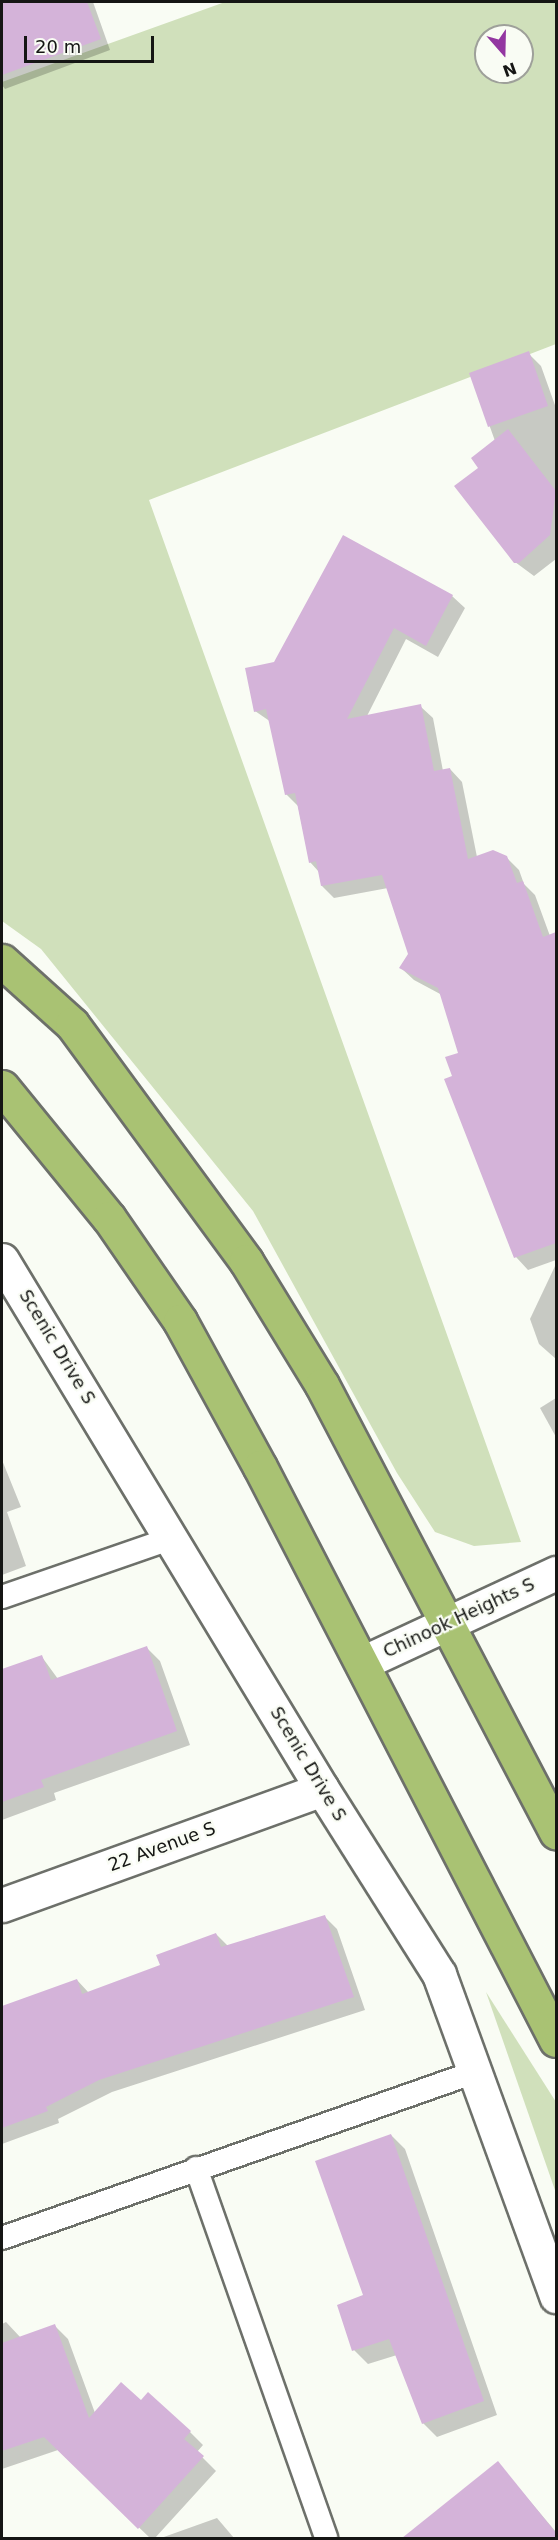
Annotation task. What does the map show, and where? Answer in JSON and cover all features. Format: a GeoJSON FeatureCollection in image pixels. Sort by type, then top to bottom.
{"type":"FeatureCollection","features":[{"type":"Feature","properties":{"kind":"main road"},"geometry":{"type":"LineString","coordinates":[[2,961],[72,1024],[246,1261],[322,1385],[446,1626],[556,1832]]}},
{"type":"Feature","properties":{"kind":"main road"},"geometry":{"type":"LineString","coordinates":[[2,1087],[109,1218],[180,1321],[362,1663],[556,2040]]}},
{"type":"Feature","properties":{"kind":"street","name":"Scenic Drive S"},"geometry":{"type":"LineString","coordinates":[[2,1260],[322,1789],[439,1974],[556,2296]]}},
{"type":"Feature","properties":{"kind":"street","name":"Chinook Heights S"},"geometry":{"type":"LineString","coordinates":[[362,1663],[556,1573]]}},
{"type":"Feature","properties":{"kind":"street","name":"22 Avenue S"},"geometry":{"type":"LineString","coordinates":[[2,1905],[322,1789]]}},
{"type":"Feature","properties":{"kind":"lane"},"geometry":{"type":"LineString","coordinates":[[2,1597],[172,1538]]}},
{"type":"Feature","properties":{"kind":"lane"},"geometry":{"type":"LineString","coordinates":[[2,2238],[196,2168],[475,2072]]}},
{"type":"Feature","properties":{"kind":"lane"},"geometry":{"type":"LineString","coordinates":[[196,2168],[326,2538]]}},
{"type":"Feature","properties":{"kind":"green space"},"geometry":{"type":"Polygon","coordinates":[[[225,2],[556,2],[556,344],[149,500],[521,1542],[474,1546],[435,1532],[397,1473],[253,1211],[41,949],[2,921],[2,82],[225,2]]]}},
{"type":"Feature","properties":{"kind":"green space"},"geometry":{"type":"Polygon","coordinates":[[[486,1992],[556,2102],[556,2193],[486,1992]]]}},
{"type":"Feature","properties":{"kind":"building"},"geometry":{"type":"Polygon","coordinates":[[[2,2],[87,2],[101,39],[2,75],[2,2]]]}},
{"type":"Feature","properties":{"kind":"building"},"geometry":{"type":"Polygon","coordinates":[[[529,351],[548,406],[488,427],[469,373],[529,351]]]}},
{"type":"Feature","properties":{"kind":"building"},"geometry":{"type":"Polygon","coordinates":[[[508,429],[556,491],[550,535],[519,563],[514,563],[454,486],[478,468],[471,458],[508,429]]]}},
{"type":"Feature","properties":{"kind":"building"},"geometry":{"type":"Polygon","coordinates":[[[343,535],[453,595],[426,646],[394,628],[347,719],[421,704],[434,771],[450,768],[468,859],[493,850],[507,856],[517,883],[523,881],[543,937],[556,932],[556,1243],[514,1258],[444,1079],[452,1076],[445,1057],[458,1053],[438,988],[399,968],[408,954],[382,875],[321,886],[316,861],[309,863],[295,793],[285,795],[266,709],[254,712],[245,668],[274,662],[343,535]]]}},
{"type":"Feature","properties":{"kind":"building"},"geometry":{"type":"Polygon","coordinates":[[[147,1646],[177,1731],[41,1780],[44,1787],[2,1802],[2,1669],[42,1655],[51,1680],[147,1646]]]}},
{"type":"Feature","properties":{"kind":"building"},"geometry":{"type":"Polygon","coordinates":[[[325,1915],[354,1997],[99,2080],[46,2107],[48,2111],[2,2128],[2,2006],[77,1979],[82,1994],[160,1965],[156,1955],[216,1933],[221,1947],[325,1915]]]}},
{"type":"Feature","properties":{"kind":"building"},"geometry":{"type":"Polygon","coordinates":[[[391,2134],[484,2401],[422,2424],[389,2339],[352,2351],[337,2305],[363,2295],[315,2161],[391,2134]]]}},
{"type":"Feature","properties":{"kind":"building"},"geometry":{"type":"Polygon","coordinates":[[[55,2324],[89,2418],[121,2382],[141,2400],[148,2392],[191,2431],[184,2439],[204,2456],[138,2529],[44,2437],[2,2451],[2,2343],[55,2324]]]}},
{"type":"Feature","properties":{"kind":"building"},"geometry":{"type":"Polygon","coordinates":[[[498,2461],[556,2533],[556,2538],[402,2538],[498,2461]]]}}]}
